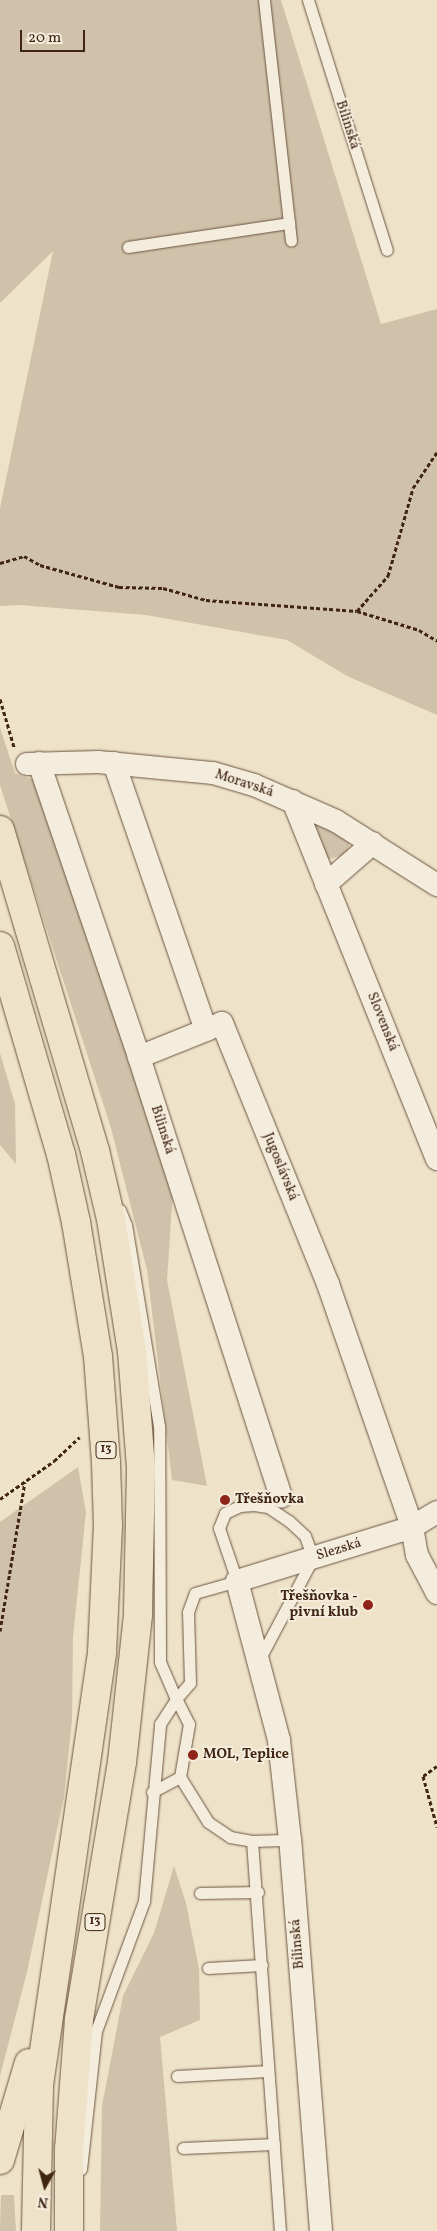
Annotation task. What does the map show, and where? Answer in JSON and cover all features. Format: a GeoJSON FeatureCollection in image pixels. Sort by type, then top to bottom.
{"type":"FeatureCollection","features":[{"type":"Feature","properties":{"kind":"highway","name":"13"},"geometry":{"type":"LineString","coordinates":[[0,830],[95,1151],[112,1228],[132,1351],[142,1468],[138,1615],[122,1762],[79,2020],[73,2077],[69,2231]]}},
{"type":"Feature","properties":{"kind":"highway","name":"13"},"geometry":{"type":"LineString","coordinates":[[0,946],[61,1154],[76,1222],[105,1419],[108,1525],[102,1653],[39,2087],[36,2231]]}},
{"type":"Feature","properties":{"kind":"highway"},"geometry":{"type":"LineString","coordinates":[[0,2160],[56,1963]]}},
{"type":"Feature","properties":{"kind":"street","name":"Moravská"},"geometry":{"type":"LineString","coordinates":[[33,764],[114,764],[213,773],[293,802],[373,843],[437,885]]}},
{"type":"Feature","properties":{"kind":"street","name":"Bílinská"},"geometry":{"type":"LineString","coordinates":[[33,764],[139,1057],[281,1497]]}},
{"type":"Feature","properties":{"kind":"street"},"geometry":{"type":"LineString","coordinates":[[114,764],[206,1030],[139,1057]]}},
{"type":"Feature","properties":{"kind":"street","name":"Slovenská"},"geometry":{"type":"LineString","coordinates":[[293,802],[437,1159]]}},
{"type":"Feature","properties":{"kind":"street"},"geometry":{"type":"LineString","coordinates":[[326,884],[373,843]]}},
{"type":"Feature","properties":{"kind":"street","name":"Jugoslávská"},"geometry":{"type":"LineString","coordinates":[[206,1030],[222,1023],[328,1284],[412,1527],[417,1555],[437,1592]]}},
{"type":"Feature","properties":{"kind":"street","name":"Slezská"},"geometry":{"type":"LineString","coordinates":[[237,1581],[412,1527],[437,1512]]}},
{"type":"Feature","properties":{"kind":"street","name":"Bílinská"},"geometry":{"type":"LineString","coordinates":[[237,1581],[279,1740],[290,1840],[321,2231]]}},
{"type":"Feature","properties":{"kind":"lane"},"geometry":{"type":"LineString","coordinates":[[264,0],[291,240]]}},
{"type":"Feature","properties":{"kind":"lane","name":"Bílinská"},"geometry":{"type":"LineString","coordinates":[[308,0],[387,250]]}},
{"type":"Feature","properties":{"kind":"lane"},"geometry":{"type":"LineString","coordinates":[[128,247],[289,223]]}},
{"type":"Feature","properties":{"kind":"lane"},"geometry":{"type":"LineString","coordinates":[[95,1151],[126,1225],[159,1426],[160,1662],[189,1724],[180,1778],[208,1822],[230,1837],[252,1841],[290,1840]]}},
{"type":"Feature","properties":{"kind":"lane","name":"Bílinská"},"geometry":{"type":"LineString","coordinates":[[237,1581],[219,1528],[225,1514],[240,1506],[268,1508],[289,1520],[305,1536],[313,1558]]}},
{"type":"Feature","properties":{"kind":"lane"},"geometry":{"type":"LineString","coordinates":[[259,1660],[313,1558]]}},
{"type":"Feature","properties":{"kind":"lane"},"geometry":{"type":"LineString","coordinates":[[76,2231],[96,2031],[144,1901],[152,1792],[160,1724],[176,1698],[190,1683],[188,1612],[196,1593],[237,1581]]}},
{"type":"Feature","properties":{"kind":"lane"},"geometry":{"type":"LineString","coordinates":[[152,1792],[180,1778]]}},
{"type":"Feature","properties":{"kind":"lane"},"geometry":{"type":"LineString","coordinates":[[252,1841],[258,1892],[268,2071],[280,2231]]}},
{"type":"Feature","properties":{"kind":"lane"},"geometry":{"type":"LineString","coordinates":[[200,1893],[258,1892]]}},
{"type":"Feature","properties":{"kind":"lane"},"geometry":{"type":"LineString","coordinates":[[208,1968],[262,1965]]}},
{"type":"Feature","properties":{"kind":"lane"},"geometry":{"type":"LineString","coordinates":[[178,2076],[268,2071]]}},
{"type":"Feature","properties":{"kind":"lane"},"geometry":{"type":"LineString","coordinates":[[183,2148],[274,2144]]}},
{"type":"Feature","properties":{"kind":"path"},"geometry":{"type":"LineString","coordinates":[[357,611],[388,576],[413,488],[437,452]]}},
{"type":"Feature","properties":{"kind":"path"},"geometry":{"type":"LineString","coordinates":[[0,563],[24,556],[40,565],[119,587],[163,588],[206,600],[357,611],[419,630],[437,641]]}},
{"type":"Feature","properties":{"kind":"path"},"geometry":{"type":"LineString","coordinates":[[0,700],[20,764],[33,764]]}},
{"type":"Feature","properties":{"kind":"path"},"geometry":{"type":"LineString","coordinates":[[0,1499],[25,1482],[105,1419]]}},
{"type":"Feature","properties":{"kind":"path"},"geometry":{"type":"LineString","coordinates":[[0,1631],[25,1482]]}},
{"type":"Feature","properties":{"kind":"path"},"geometry":{"type":"LineString","coordinates":[[437,1766],[423,1776],[437,1827]]}},
{"type":"Feature","properties":{"kind":"shaded area"},"geometry":{"type":"Polygon","coordinates":[[[0,0],[281,0],[381,324],[437,309],[437,715],[347,676],[287,640],[146,615],[19,605],[0,606],[0,508],[53,251],[0,303],[0,0]]]}},
{"type":"Feature","properties":{"kind":"shaded area"},"geometry":{"type":"Polygon","coordinates":[[[0,728],[15,773],[41,782],[173,1190],[167,1280],[207,1486],[172,1480],[147,1270],[111,1128],[0,785],[0,728]]]}},
{"type":"Feature","properties":{"kind":"shaded area"},"geometry":{"type":"Polygon","coordinates":[[[319,822],[350,838],[348,854],[329,859],[321,854],[313,824],[319,822]]]}},
{"type":"Feature","properties":{"kind":"shaded area"},"geometry":{"type":"Polygon","coordinates":[[[0,1053],[15,1104],[16,1164],[0,1145],[0,1053]]]}},
{"type":"Feature","properties":{"kind":"shaded area"},"geometry":{"type":"Polygon","coordinates":[[[78,1467],[86,1512],[73,1637],[72,1720],[64,1797],[27,1972],[0,2076],[0,1522],[78,1467]]]}},
{"type":"Feature","properties":{"kind":"shaded area"},"geometry":{"type":"Polygon","coordinates":[[[174,1866],[186,1903],[199,1969],[200,2020],[160,2037],[177,2231],[100,2231],[102,2106],[123,1996],[154,1933],[174,1866]]]}},
{"type":"Feature","properties":{"kind":"shaded area"},"geometry":{"type":"Polygon","coordinates":[[[1,2195],[14,2195],[16,2231],[0,2231],[1,2195]]]}},
{"type":"Feature","properties":{"kind":"place","name":"Třešňovka"},"geometry":{"type":"Point","coordinates":[225,1500]}},
{"type":"Feature","properties":{"kind":"place","name":"Třešňovka - pivní klub"},"geometry":{"type":"Point","coordinates":[368,1605]}},
{"type":"Feature","properties":{"kind":"place","name":"MOL, Teplice"},"geometry":{"type":"Point","coordinates":[193,1755]}}]}
